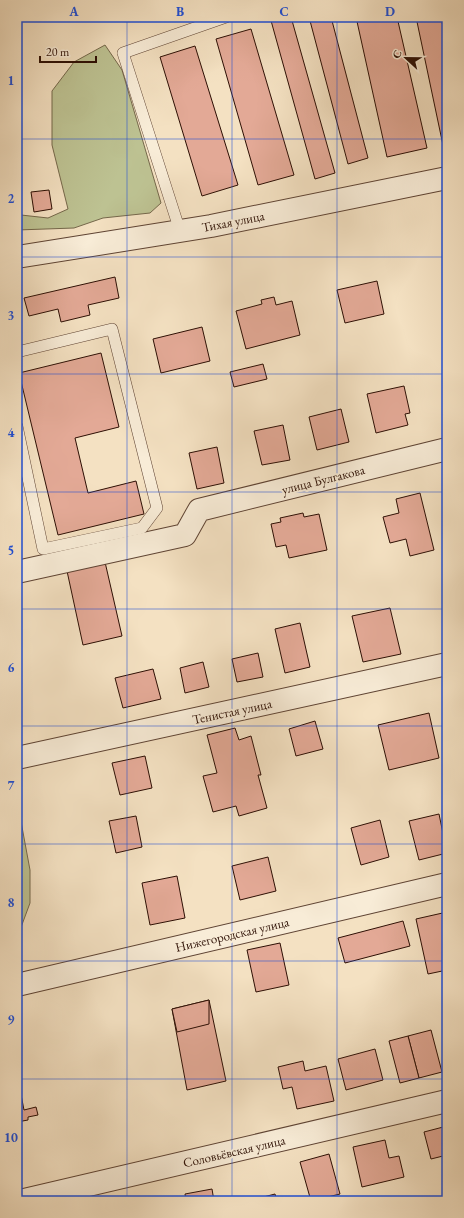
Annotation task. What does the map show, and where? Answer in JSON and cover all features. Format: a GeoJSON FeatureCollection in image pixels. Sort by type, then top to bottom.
{"type":"FeatureCollection","features":[{"type":"Feature","properties":{"kind":"street","name":"Тихая улица"},"geometry":{"type":"LineString","coordinates":[[17,257],[180,231],[447,178]]}},
{"type":"Feature","properties":{"kind":"street","name":"улица Булгакова"},"geometry":{"type":"LineString","coordinates":[[17,572],[185,535],[199,510],[447,449]]}},
{"type":"Feature","properties":{"kind":"street","name":"Тенистая улица"},"geometry":{"type":"LineString","coordinates":[[17,758],[447,664]]}},
{"type":"Feature","properties":{"kind":"street","name":"Нижегородская улица"},"geometry":{"type":"LineString","coordinates":[[17,985],[447,884]]}},
{"type":"Feature","properties":{"kind":"street","name":"Соловьёвская улица"},"geometry":{"type":"LineString","coordinates":[[20,1201],[447,1101]]}},
{"type":"Feature","properties":{"kind":"lane"},"geometry":{"type":"LineString","coordinates":[[180,231],[123,53],[226,17]]}},
{"type":"Feature","properties":{"kind":"lane"},"geometry":{"type":"LineString","coordinates":[[17,352],[112,329],[156,508],[142,528],[43,549],[17,426]]}},
{"type":"Feature","properties":{"kind":"green space"},"geometry":{"type":"Polygon","coordinates":[[[105,45],[122,70],[161,203],[150,213],[103,218],[74,228],[17,230],[21,215],[48,218],[68,209],[52,145],[52,91],[74,62],[105,45]]]}},
{"type":"Feature","properties":{"kind":"green space"},"geometry":{"type":"Polygon","coordinates":[[[17,800],[30,870],[30,903],[20,930],[17,933],[17,800]]]}},
{"type":"Feature","properties":{"kind":"building"},"geometry":{"type":"Polygon","coordinates":[[[270,17],[291,17],[335,173],[315,179],[270,17]]]}},
{"type":"Feature","properties":{"kind":"building"},"geometry":{"type":"Polygon","coordinates":[[[309,17],[331,17],[368,158],[348,164],[309,17]]]}},
{"type":"Feature","properties":{"kind":"building"},"geometry":{"type":"Polygon","coordinates":[[[356,17],[397,17],[427,148],[387,157],[356,17]]]}},
{"type":"Feature","properties":{"kind":"building"},"geometry":{"type":"Polygon","coordinates":[[[416,17],[441,17],[447,47],[447,149],[444,150],[416,17]]]}},
{"type":"Feature","properties":{"kind":"building"},"geometry":{"type":"Polygon","coordinates":[[[251,29],[294,175],[258,185],[216,39],[251,29]]]}},
{"type":"Feature","properties":{"kind":"building"},"geometry":{"type":"Polygon","coordinates":[[[195,46],[238,185],[202,196],[160,57],[195,46]]]}},
{"type":"Feature","properties":{"kind":"building"},"geometry":{"type":"Polygon","coordinates":[[[49,190],[52,209],[34,212],[31,192],[49,190]]]}},
{"type":"Feature","properties":{"kind":"building"},"geometry":{"type":"Polygon","coordinates":[[[115,277],[119,298],[88,305],[90,315],[61,322],[58,309],[29,316],[24,298],[115,277]]]}},
{"type":"Feature","properties":{"kind":"building"},"geometry":{"type":"Polygon","coordinates":[[[377,281],[384,314],[345,323],[337,290],[377,281]]]}},
{"type":"Feature","properties":{"kind":"building"},"geometry":{"type":"Polygon","coordinates":[[[274,297],[276,305],[292,301],[300,335],[246,349],[236,311],[262,304],[261,300],[274,297]]]}},
{"type":"Feature","properties":{"kind":"building"},"geometry":{"type":"Polygon","coordinates":[[[202,327],[210,361],[161,373],[153,339],[202,327]]]}},
{"type":"Feature","properties":{"kind":"building"},"geometry":{"type":"Polygon","coordinates":[[[101,353],[119,427],[75,438],[88,493],[136,481],[144,514],[58,535],[19,373],[101,353]]]}},
{"type":"Feature","properties":{"kind":"building"},"geometry":{"type":"Polygon","coordinates":[[[263,364],[267,379],[234,387],[230,372],[263,364]]]}},
{"type":"Feature","properties":{"kind":"building"},"geometry":{"type":"Polygon","coordinates":[[[404,386],[410,413],[405,414],[408,425],[376,433],[367,394],[404,386]]]}},
{"type":"Feature","properties":{"kind":"building"},"geometry":{"type":"Polygon","coordinates":[[[341,409],[349,442],[317,450],[309,417],[341,409]]]}},
{"type":"Feature","properties":{"kind":"building"},"geometry":{"type":"Polygon","coordinates":[[[283,425],[290,460],[262,465],[254,431],[283,425]]]}},
{"type":"Feature","properties":{"kind":"building"},"geometry":{"type":"Polygon","coordinates":[[[217,447],[224,483],[197,489],[189,453],[217,447]]]}},
{"type":"Feature","properties":{"kind":"building"},"geometry":{"type":"Polygon","coordinates":[[[420,493],[434,550],[410,556],[406,539],[390,543],[383,517],[399,513],[396,499],[420,493]]]}},
{"type":"Feature","properties":{"kind":"building"},"geometry":{"type":"Polygon","coordinates":[[[303,513],[304,517],[319,514],[327,550],[289,558],[286,545],[276,547],[271,524],[281,522],[280,518],[303,513]]]}},
{"type":"Feature","properties":{"kind":"building"},"geometry":{"type":"Polygon","coordinates":[[[105,562],[122,636],[83,645],[67,571],[105,562]]]}},
{"type":"Feature","properties":{"kind":"building"},"geometry":{"type":"Polygon","coordinates":[[[390,608],[401,654],[363,662],[352,616],[390,608]]]}},
{"type":"Feature","properties":{"kind":"building"},"geometry":{"type":"Polygon","coordinates":[[[300,623],[310,667],[285,673],[275,629],[300,623]]]}},
{"type":"Feature","properties":{"kind":"building"},"geometry":{"type":"Polygon","coordinates":[[[258,653],[263,677],[237,682],[232,659],[258,653]]]}},
{"type":"Feature","properties":{"kind":"building"},"geometry":{"type":"Polygon","coordinates":[[[203,662],[209,687],[185,693],[180,668],[203,662]]]}},
{"type":"Feature","properties":{"kind":"building"},"geometry":{"type":"Polygon","coordinates":[[[153,669],[161,699],[123,708],[115,678],[153,669]]]}},
{"type":"Feature","properties":{"kind":"building"},"geometry":{"type":"Polygon","coordinates":[[[429,713],[439,758],[389,770],[378,725],[429,713]]]}},
{"type":"Feature","properties":{"kind":"building"},"geometry":{"type":"Polygon","coordinates":[[[315,721],[323,749],[296,756],[289,729],[315,721]]]}},
{"type":"Feature","properties":{"kind":"building"},"geometry":{"type":"Polygon","coordinates":[[[235,728],[239,740],[251,736],[261,775],[258,775],[267,808],[239,816],[236,806],[213,812],[203,776],[217,773],[207,735],[235,728]]]}},
{"type":"Feature","properties":{"kind":"building"},"geometry":{"type":"Polygon","coordinates":[[[145,756],[152,788],[120,795],[112,763],[145,756]]]}},
{"type":"Feature","properties":{"kind":"building"},"geometry":{"type":"Polygon","coordinates":[[[439,814],[447,853],[419,860],[409,821],[439,814]]]}},
{"type":"Feature","properties":{"kind":"building"},"geometry":{"type":"Polygon","coordinates":[[[136,816],[142,847],[116,853],[109,821],[136,816]]]}},
{"type":"Feature","properties":{"kind":"building"},"geometry":{"type":"Polygon","coordinates":[[[380,820],[389,857],[361,865],[351,828],[380,820]]]}},
{"type":"Feature","properties":{"kind":"building"},"geometry":{"type":"Polygon","coordinates":[[[268,857],[276,891],[240,900],[232,866],[268,857]]]}},
{"type":"Feature","properties":{"kind":"building"},"geometry":{"type":"Polygon","coordinates":[[[177,876],[185,918],[150,925],[142,883],[177,876]]]}},
{"type":"Feature","properties":{"kind":"building"},"geometry":{"type":"Polygon","coordinates":[[[447,912],[447,970],[428,974],[416,919],[447,912]]]}},
{"type":"Feature","properties":{"kind":"building"},"geometry":{"type":"Polygon","coordinates":[[[403,921],[410,946],[345,963],[338,938],[403,921]]]}},
{"type":"Feature","properties":{"kind":"building"},"geometry":{"type":"Polygon","coordinates":[[[280,943],[289,985],[256,992],[247,950],[280,943]]]}},
{"type":"Feature","properties":{"kind":"building"},"geometry":{"type":"Polygon","coordinates":[[[209,1000],[226,1081],[187,1090],[172,1009],[209,1000]]]}},
{"type":"Feature","properties":{"kind":"building"},"geometry":{"type":"Polygon","coordinates":[[[209,1000],[209,1024],[177,1032],[172,1009],[209,1000]]]}},
{"type":"Feature","properties":{"kind":"building"},"geometry":{"type":"Polygon","coordinates":[[[431,1030],[442,1072],[419,1078],[408,1036],[431,1030]]]}},
{"type":"Feature","properties":{"kind":"building"},"geometry":{"type":"Polygon","coordinates":[[[408,1036],[419,1078],[400,1083],[389,1041],[408,1036]]]}},
{"type":"Feature","properties":{"kind":"building"},"geometry":{"type":"Polygon","coordinates":[[[375,1049],[383,1080],[346,1090],[338,1059],[375,1049]]]}},
{"type":"Feature","properties":{"kind":"building"},"geometry":{"type":"Polygon","coordinates":[[[303,1061],[305,1071],[326,1066],[334,1101],[297,1109],[292,1087],[283,1089],[278,1067],[303,1061]]]}},
{"type":"Feature","properties":{"kind":"building"},"geometry":{"type":"Polygon","coordinates":[[[17,1074],[24,1110],[36,1107],[38,1115],[28,1117],[28,1120],[17,1122],[17,1074]]]}},
{"type":"Feature","properties":{"kind":"building"},"geometry":{"type":"Polygon","coordinates":[[[447,1126],[447,1155],[431,1159],[424,1132],[447,1126]]]}},
{"type":"Feature","properties":{"kind":"building"},"geometry":{"type":"Polygon","coordinates":[[[385,1140],[389,1158],[399,1156],[404,1177],[362,1187],[353,1147],[385,1140]]]}},
{"type":"Feature","properties":{"kind":"building"},"geometry":{"type":"Polygon","coordinates":[[[329,1154],[340,1194],[311,1201],[300,1162],[329,1154]]]}},
{"type":"Feature","properties":{"kind":"building"},"geometry":{"type":"Polygon","coordinates":[[[212,1189],[214,1201],[186,1201],[185,1194],[212,1189]]]}},
{"type":"Feature","properties":{"kind":"building"},"geometry":{"type":"Polygon","coordinates":[[[275,1194],[277,1201],[248,1201],[275,1194]]]}}]}
